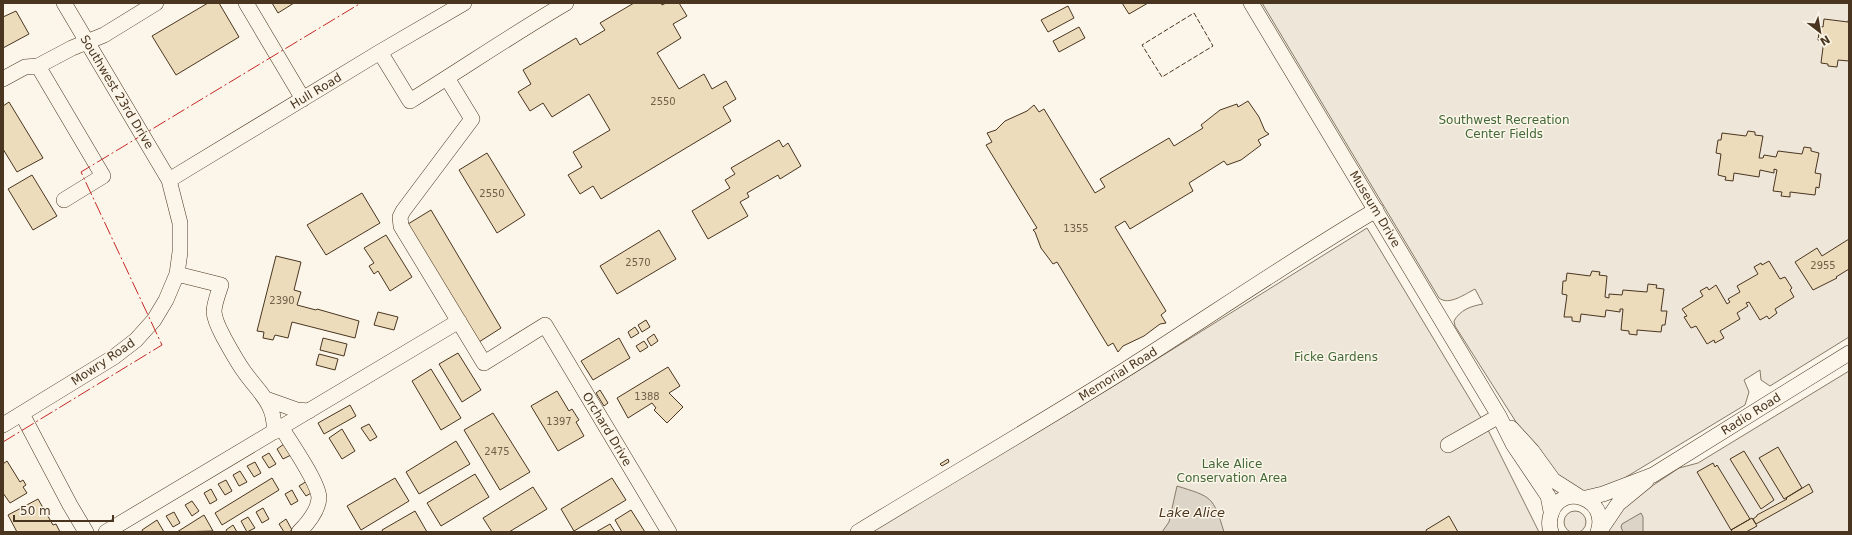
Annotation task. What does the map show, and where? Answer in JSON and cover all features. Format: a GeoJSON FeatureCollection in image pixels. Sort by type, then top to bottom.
{"type":"FeatureCollection","features":[{"type":"Feature","properties":{"kind":"street","name":"Southwest 23rd Drive"},"geometry":{"type":"LineString","coordinates":[[64,3],[169,180]]}},
{"type":"Feature","properties":{"kind":"street"},"geometry":{"type":"LineString","coordinates":[[3,79],[25,67],[38,66],[104,35],[156,3]]}},
{"type":"Feature","properties":{"kind":"street"},"geometry":{"type":"LineString","coordinates":[[246,3],[303,99]]}},
{"type":"Feature","properties":{"kind":"street","name":"Hull Road"},"geometry":{"type":"LineString","coordinates":[[169,180],[380,52],[464,3]]}},
{"type":"Feature","properties":{"kind":"street"},"geometry":{"type":"LineString","coordinates":[[380,52],[410,101],[478,59],[513,34],[566,3]]}},
{"type":"Feature","properties":{"kind":"street","name":"Museum Drive"},"geometry":{"type":"LineString","coordinates":[[1251,3],[1499,416],[1513,444],[1548,496],[1551,511],[1549,520],[1551,532]]}},
{"type":"Feature","properties":{"kind":"street"},"geometry":{"type":"LineString","coordinates":[[38,66],[103,176],[64,200]]}},
{"type":"Feature","properties":{"kind":"street"},"geometry":{"type":"LineString","coordinates":[[106,532],[458,321],[401,226],[400,220],[403,211],[472,119],[447,78]]}},
{"type":"Feature","properties":{"kind":"street","name":"Mowry Road"},"geometry":{"type":"LineString","coordinates":[[3,425],[114,357],[136,340],[160,311],[177,274],[180,252],[181,231],[177,205],[169,180]]}},
{"type":"Feature","properties":{"kind":"street","name":"Memorial Road"},"geometry":{"type":"LineString","coordinates":[[858,532],[1096,388],[1208,317],[1282,267],[1376,210]]}},
{"type":"Feature","properties":{"kind":"street"},"geometry":{"type":"LineString","coordinates":[[177,274],[221,285],[215,306],[216,321],[243,370],[266,399],[278,430],[312,479],[319,496],[315,511],[299,532]]}},
{"type":"Feature","properties":{"kind":"street","name":"Orchard Drive"},"geometry":{"type":"LineString","coordinates":[[458,321],[484,363],[545,325],[669,532]]}},
{"type":"Feature","properties":{"kind":"street","name":"Radio Road"},"geometry":{"type":"LineString","coordinates":[[1599,532],[1618,504],[1653,475],[1849,353]]}},
{"type":"Feature","properties":{"kind":"street"},"geometry":{"type":"LineString","coordinates":[[266,399],[289,407],[309,410]]}},
{"type":"Feature","properties":{"kind":"street"},"geometry":{"type":"LineString","coordinates":[[22,414],[86,532]]}},
{"type":"Feature","properties":{"kind":"street"},"geometry":{"type":"LineString","coordinates":[[1448,444],[1499,416]]}},
{"type":"Feature","properties":{"kind":"street","name":"Museum Drive"},"geometry":{"type":"LineString","coordinates":[[1499,416],[1532,451],[1553,480],[1593,503],[1598,510],[1600,517],[1599,532]]}},
{"type":"Feature","properties":{"kind":"street","name":"Radio Road"},"geometry":{"type":"LineString","coordinates":[[1551,511],[1562,499],[1603,494],[1653,475]]}},
{"type":"Feature","properties":{"kind":"green space","name":"Southwest Recreation Center Fields"},"geometry":{"type":"Polygon","coordinates":[[[1262,3],[1849,3],[1849,337],[1770,386],[1761,380],[1760,370],[1744,380],[1749,392],[1745,405],[1603,491],[1587,493],[1565,484],[1523,433],[1455,326],[1454,321],[1459,314],[1470,307],[1483,304],[1475,289],[1452,300],[1447,301],[1439,298],[1262,3]]]}},
{"type":"Feature","properties":{"kind":"green space"},"geometry":{"type":"Polygon","coordinates":[[[1367,228],[1486,426],[1539,532],[871,532],[1112,387],[1367,228]]]}},
{"type":"Feature","properties":{"kind":"green space"},"geometry":{"type":"Polygon","coordinates":[[[1849,371],[1849,532],[1605,532],[1613,518],[1631,500],[1679,468],[1698,463],[1849,371]]]}},
{"type":"Feature","properties":{"kind":"green space"},"geometry":{"type":"Polygon","coordinates":[[[1575,511],[1583,514],[1586,522],[1583,530],[1575,533],[1567,530],[1564,522],[1567,514],[1575,511]]]}},
{"type":"Feature","properties":{"kind":"water","name":"Lake Alice"},"geometry":{"type":"Polygon","coordinates":[[[1177,486],[1198,493],[1210,500],[1217,511],[1224,532],[1162,532],[1169,522],[1177,486]]]}},
{"type":"Feature","properties":{"kind":"water"},"geometry":{"type":"Polygon","coordinates":[[[1641,513],[1643,517],[1643,532],[1623,532],[1621,527],[1622,524],[1641,513]]]}},
{"type":"Feature","properties":{"kind":"building"},"geometry":{"type":"Polygon","coordinates":[[[208,3],[219,3],[239,37],[176,75],[152,36],[208,3]]]}},
{"type":"Feature","properties":{"kind":"building"},"geometry":{"type":"Polygon","coordinates":[[[272,3],[294,3],[278,13],[272,3]]]}},
{"type":"Feature","properties":{"kind":"building"},"geometry":{"type":"Polygon","coordinates":[[[634,3],[661,3],[662,5],[666,3],[679,3],[687,16],[673,24],[681,38],[657,53],[679,89],[704,74],[712,89],[726,81],[736,99],[723,107],[731,121],[601,199],[593,186],[580,194],[568,175],[582,167],[573,152],[610,130],[589,94],[552,117],[543,103],[530,111],[518,92],[531,84],[523,70],[576,38],[580,45],[605,30],[600,23],[634,3]]]}},
{"type":"Feature","properties":{"kind":"building"},"geometry":{"type":"Polygon","coordinates":[[[1122,3],[1148,3],[1129,14],[1122,3]]]}},
{"type":"Feature","properties":{"kind":"building"},"geometry":{"type":"Polygon","coordinates":[[[1068,6],[1074,18],[1048,32],[1041,20],[1068,6]]]}},
{"type":"Feature","properties":{"kind":"building"},"geometry":{"type":"Polygon","coordinates":[[[16,11],[29,34],[3,48],[3,17],[16,11]]]}},
{"type":"Feature","properties":{"kind":"building"},"geometry":{"type":"Polygon","coordinates":[[[1849,17],[1849,61],[1838,60],[1837,67],[1828,66],[1828,64],[1821,63],[1824,40],[1818,40],[1820,26],[1823,27],[1824,19],[1848,22],[1849,17]]]}},
{"type":"Feature","properties":{"kind":"building"},"geometry":{"type":"Polygon","coordinates":[[[1079,27],[1085,38],[1059,52],[1053,41],[1079,27]]]}},
{"type":"Feature","properties":{"kind":"building"},"geometry":{"type":"Polygon","coordinates":[[[1248,101],[1259,117],[1265,131],[1269,134],[1258,140],[1261,145],[1241,160],[1227,165],[1224,161],[1189,183],[1193,191],[1130,229],[1125,221],[1115,227],[1166,311],[1161,315],[1166,323],[1160,324],[1144,336],[1123,346],[1118,352],[1113,343],[1108,346],[1057,262],[1053,264],[1041,248],[1033,230],[1037,228],[986,145],[992,142],[987,133],[996,130],[1005,121],[1027,111],[1034,105],[1039,112],[1044,109],[1095,193],[1105,187],[1100,179],[1169,138],[1174,146],[1203,128],[1201,125],[1220,110],[1237,104],[1238,107],[1248,101]]]}},
{"type":"Feature","properties":{"kind":"building"},"geometry":{"type":"Polygon","coordinates":[[[9,102],[43,158],[17,172],[3,149],[3,106],[9,102]]]}},
{"type":"Feature","properties":{"kind":"building"},"geometry":{"type":"Polygon","coordinates":[[[1748,131],[1755,132],[1755,135],[1763,136],[1759,158],[1763,158],[1764,155],[1776,157],[1778,151],[1802,154],[1804,147],[1811,148],[1811,151],[1819,153],[1815,173],[1821,174],[1819,188],[1816,187],[1815,195],[1790,192],[1790,197],[1781,196],[1782,192],[1773,191],[1777,170],[1774,169],[1774,173],[1760,170],[1759,177],[1734,173],[1733,181],[1725,180],[1726,177],[1718,175],[1721,154],[1716,153],[1718,140],[1721,140],[1722,133],[1746,136],[1748,131]]]}},
{"type":"Feature","properties":{"kind":"building"},"geometry":{"type":"Polygon","coordinates":[[[779,140],[783,147],[788,143],[801,166],[780,179],[778,175],[747,193],[749,197],[740,202],[748,216],[708,239],[692,211],[730,188],[725,180],[735,174],[731,168],[779,140]]]}},
{"type":"Feature","properties":{"kind":"building"},"geometry":{"type":"Polygon","coordinates":[[[487,153],[525,215],[497,233],[459,170],[487,153]]]}},
{"type":"Feature","properties":{"kind":"building"},"geometry":{"type":"Polygon","coordinates":[[[32,175],[57,216],[33,230],[8,189],[32,175]]]}},
{"type":"Feature","properties":{"kind":"building"},"geometry":{"type":"Polygon","coordinates":[[[362,193],[380,223],[326,255],[307,225],[362,193]]]}},
{"type":"Feature","properties":{"kind":"building"},"geometry":{"type":"Polygon","coordinates":[[[431,210],[501,328],[479,342],[408,224],[431,210]]]}},
{"type":"Feature","properties":{"kind":"building"},"geometry":{"type":"Polygon","coordinates":[[[659,230],[676,259],[617,294],[600,266],[659,230]]]}},
{"type":"Feature","properties":{"kind":"building"},"geometry":{"type":"Polygon","coordinates":[[[386,235],[412,277],[390,291],[378,271],[374,274],[369,266],[374,263],[364,248],[386,235]]]}},
{"type":"Feature","properties":{"kind":"building"},"geometry":{"type":"Polygon","coordinates":[[[1849,239],[1849,269],[1836,277],[1837,278],[1813,290],[1795,262],[1817,248],[1822,256],[1849,239]]]}},
{"type":"Feature","properties":{"kind":"building"},"geometry":{"type":"Polygon","coordinates":[[[276,256],[301,262],[294,290],[301,292],[297,305],[359,321],[355,338],[292,322],[288,338],[275,335],[273,340],[263,338],[264,332],[257,331],[276,256]]]}},
{"type":"Feature","properties":{"kind":"building"},"geometry":{"type":"Polygon","coordinates":[[[1769,261],[1780,279],[1785,277],[1792,288],[1790,290],[1794,297],[1775,309],[1777,313],[1769,319],[1767,316],[1760,320],[1749,302],[1746,303],[1748,306],[1737,313],[1740,319],[1720,331],[1724,338],[1715,343],[1714,340],[1707,344],[1696,326],[1691,328],[1684,317],[1687,316],[1682,309],[1703,296],[1700,291],[1707,287],[1709,290],[1716,285],[1727,304],[1730,302],[1728,299],[1740,292],[1737,286],[1758,274],[1754,267],[1769,261]]]}},
{"type":"Feature","properties":{"kind":"building"},"geometry":{"type":"Polygon","coordinates":[[[1592,271],[1600,272],[1599,275],[1607,276],[1605,297],[1609,298],[1609,294],[1622,295],[1623,290],[1647,292],[1648,284],[1657,285],[1656,288],[1664,289],[1661,311],[1667,311],[1665,325],[1662,325],[1661,332],[1637,330],[1637,335],[1629,334],[1629,331],[1621,330],[1623,309],[1620,309],[1620,312],[1606,310],[1605,317],[1581,314],[1580,322],[1572,321],[1572,317],[1564,317],[1567,295],[1562,294],[1563,281],[1566,281],[1567,273],[1590,276],[1592,271]]]}},
{"type":"Feature","properties":{"kind":"building"},"geometry":{"type":"Polygon","coordinates":[[[378,312],[398,317],[394,330],[374,325],[378,312]]]}},
{"type":"Feature","properties":{"kind":"building"},"geometry":{"type":"Polygon","coordinates":[[[646,320],[650,327],[642,332],[638,325],[646,320]]]}},
{"type":"Feature","properties":{"kind":"building"},"geometry":{"type":"Polygon","coordinates":[[[635,327],[639,333],[631,338],[628,332],[635,327]]]}},
{"type":"Feature","properties":{"kind":"building"},"geometry":{"type":"Polygon","coordinates":[[[654,334],[658,341],[651,346],[647,339],[654,334]]]}},
{"type":"Feature","properties":{"kind":"building"},"geometry":{"type":"Polygon","coordinates":[[[323,338],[347,344],[344,356],[320,350],[323,338]]]}},
{"type":"Feature","properties":{"kind":"building"},"geometry":{"type":"Polygon","coordinates":[[[619,338],[630,358],[593,380],[581,361],[619,338]]]}},
{"type":"Feature","properties":{"kind":"building"},"geometry":{"type":"Polygon","coordinates":[[[644,341],[648,347],[640,352],[636,346],[644,341]]]}},
{"type":"Feature","properties":{"kind":"building"},"geometry":{"type":"Polygon","coordinates":[[[458,353],[481,390],[462,402],[439,364],[458,353]]]}},
{"type":"Feature","properties":{"kind":"building"},"geometry":{"type":"Polygon","coordinates":[[[319,354],[338,359],[335,370],[316,365],[319,354]]]}},
{"type":"Feature","properties":{"kind":"building"},"geometry":{"type":"Polygon","coordinates":[[[668,367],[680,386],[669,393],[683,407],[667,423],[654,410],[656,408],[652,403],[628,418],[617,398],[668,367]]]}},
{"type":"Feature","properties":{"kind":"building"},"geometry":{"type":"Polygon","coordinates":[[[431,369],[461,418],[441,430],[412,381],[431,369]]]}},
{"type":"Feature","properties":{"kind":"building"},"geometry":{"type":"Polygon","coordinates":[[[600,390],[608,403],[604,406],[596,393],[600,390]]]}},
{"type":"Feature","properties":{"kind":"building"},"geometry":{"type":"Polygon","coordinates":[[[557,391],[569,411],[572,409],[579,420],[576,422],[584,436],[558,451],[531,406],[557,391]]]}},
{"type":"Feature","properties":{"kind":"building"},"geometry":{"type":"Polygon","coordinates":[[[350,405],[356,416],[324,434],[318,423],[350,405]]]}},
{"type":"Feature","properties":{"kind":"building"},"geometry":{"type":"Polygon","coordinates":[[[493,413],[530,472],[500,490],[464,430],[493,413]]]}},
{"type":"Feature","properties":{"kind":"building"},"geometry":{"type":"Polygon","coordinates":[[[369,424],[377,437],[370,441],[361,428],[369,424]]]}},
{"type":"Feature","properties":{"kind":"building"},"geometry":{"type":"Polygon","coordinates":[[[342,429],[355,451],[342,459],[329,438],[342,429]]]}},
{"type":"Feature","properties":{"kind":"building"},"geometry":{"type":"Polygon","coordinates":[[[456,441],[470,464],[419,494],[406,472],[456,441]]]}},
{"type":"Feature","properties":{"kind":"building"},"geometry":{"type":"Polygon","coordinates":[[[284,444],[291,455],[283,459],[277,449],[284,444]]]}},
{"type":"Feature","properties":{"kind":"building"},"geometry":{"type":"Polygon","coordinates":[[[1778,447],[1802,488],[1784,499],[1759,458],[1778,447]]]}},
{"type":"Feature","properties":{"kind":"building"},"geometry":{"type":"Polygon","coordinates":[[[1744,451],[1774,500],[1761,509],[1730,459],[1744,451]]]}},
{"type":"Feature","properties":{"kind":"building"},"geometry":{"type":"Polygon","coordinates":[[[269,453],[276,464],[269,468],[262,457],[269,453]]]}},
{"type":"Feature","properties":{"kind":"building"},"geometry":{"type":"Polygon","coordinates":[[[948,459],[949,462],[942,466],[940,464],[948,459]]]}},
{"type":"Feature","properties":{"kind":"building"},"geometry":{"type":"Polygon","coordinates":[[[7,461],[20,482],[23,480],[26,485],[23,487],[27,493],[10,503],[3,493],[3,464],[7,461]]]}},
{"type":"Feature","properties":{"kind":"building"},"geometry":{"type":"Polygon","coordinates":[[[255,462],[261,473],[254,477],[247,466],[255,462]]]}},
{"type":"Feature","properties":{"kind":"building"},"geometry":{"type":"Polygon","coordinates":[[[1713,463],[1715,467],[1717,465],[1750,519],[1731,530],[1697,472],[1713,463]]]}},
{"type":"Feature","properties":{"kind":"building"},"geometry":{"type":"Polygon","coordinates":[[[240,471],[247,482],[239,486],[233,475],[240,471]]]}},
{"type":"Feature","properties":{"kind":"building"},"geometry":{"type":"Polygon","coordinates":[[[475,474],[489,497],[441,526],[427,503],[475,474]]]}},
{"type":"Feature","properties":{"kind":"building"},"geometry":{"type":"Polygon","coordinates":[[[272,478],[279,490],[222,525],[215,513],[272,478]]]}},
{"type":"Feature","properties":{"kind":"building"},"geometry":{"type":"Polygon","coordinates":[[[395,478],[409,501],[361,530],[347,506],[395,478]]]}},
{"type":"Feature","properties":{"kind":"building"},"geometry":{"type":"Polygon","coordinates":[[[612,478],[626,500],[574,531],[561,509],[612,478]]]}},
{"type":"Feature","properties":{"kind":"building"},"geometry":{"type":"Polygon","coordinates":[[[226,480],[232,491],[225,495],[218,484],[226,480]]]}},
{"type":"Feature","properties":{"kind":"building"},"geometry":{"type":"Polygon","coordinates":[[[307,481],[313,492],[306,496],[299,486],[307,481]]]}},
{"type":"Feature","properties":{"kind":"building"},"geometry":{"type":"Polygon","coordinates":[[[1809,484],[1813,492],[1756,524],[1753,519],[1757,515],[1787,499],[1786,498],[1809,484]]]}},
{"type":"Feature","properties":{"kind":"building"},"geometry":{"type":"Polygon","coordinates":[[[533,487],[547,509],[509,532],[492,532],[483,518],[533,487]]]}},
{"type":"Feature","properties":{"kind":"building"},"geometry":{"type":"Polygon","coordinates":[[[211,489],[217,500],[210,504],[204,493],[211,489]]]}},
{"type":"Feature","properties":{"kind":"building"},"geometry":{"type":"Polygon","coordinates":[[[292,490],[298,501],[291,505],[285,494],[292,490]]]}},
{"type":"Feature","properties":{"kind":"building"},"geometry":{"type":"Polygon","coordinates":[[[38,499],[53,525],[56,524],[60,532],[17,532],[8,515],[38,499]]]}},
{"type":"Feature","properties":{"kind":"building"},"geometry":{"type":"Polygon","coordinates":[[[192,501],[199,511],[192,516],[185,505],[192,501]]]}},
{"type":"Feature","properties":{"kind":"building"},"geometry":{"type":"Polygon","coordinates":[[[263,508],[269,519],[262,523],[256,512],[263,508]]]}},
{"type":"Feature","properties":{"kind":"building"},"geometry":{"type":"Polygon","coordinates":[[[631,510],[645,532],[622,532],[615,520],[631,510]]]}},
{"type":"Feature","properties":{"kind":"building"},"geometry":{"type":"Polygon","coordinates":[[[415,511],[427,532],[383,532],[382,530],[415,511]]]}},
{"type":"Feature","properties":{"kind":"building"},"geometry":{"type":"Polygon","coordinates":[[[174,512],[180,523],[173,527],[166,516],[174,512]]]}},
{"type":"Feature","properties":{"kind":"building"},"geometry":{"type":"Polygon","coordinates":[[[204,515],[213,531],[177,532],[204,515]]]}},
{"type":"Feature","properties":{"kind":"building"},"geometry":{"type":"Polygon","coordinates":[[[1449,516],[1458,532],[1427,532],[1426,530],[1449,516]]]}},
{"type":"Feature","properties":{"kind":"building"},"geometry":{"type":"Polygon","coordinates":[[[248,517],[255,528],[247,532],[241,521],[248,517]]]}},
{"type":"Feature","properties":{"kind":"building"},"geometry":{"type":"Polygon","coordinates":[[[1752,518],[1757,526],[1746,532],[1733,532],[1731,530],[1752,518]]]}},
{"type":"Feature","properties":{"kind":"building"},"geometry":{"type":"Polygon","coordinates":[[[286,519],[292,530],[289,532],[284,532],[279,524],[286,519]]]}},
{"type":"Feature","properties":{"kind":"building"},"geometry":{"type":"Polygon","coordinates":[[[157,520],[164,532],[143,532],[142,530],[157,520]]]}},
{"type":"Feature","properties":{"kind":"building"},"geometry":{"type":"Polygon","coordinates":[[[610,524],[615,532],[596,532],[610,524]]]}},
{"type":"Feature","properties":{"kind":"building"},"geometry":{"type":"Polygon","coordinates":[[[233,525],[237,532],[227,532],[226,530],[233,525]]]}},
{"type":"Feature","properties":{"kind":"fence"},"geometry":{"type":"LineString","coordinates":[[1194,13],[1213,46],[1162,77],[1142,45],[1194,13]]}},
{"type":"Feature","properties":{"kind":"power"},"geometry":{"type":"LineString","coordinates":[[3,442],[162,345],[81,172],[361,3]]}},
{"type":"Feature","properties":{"kind":"park label","name":"Ficke Gardens"},"geometry":{"type":"Point","coordinates":[1336,357]}},
{"type":"Feature","properties":{"kind":"park label","name":"Lake Alice Conservation Area"},"geometry":{"type":"Point","coordinates":[1232,471]}}]}
